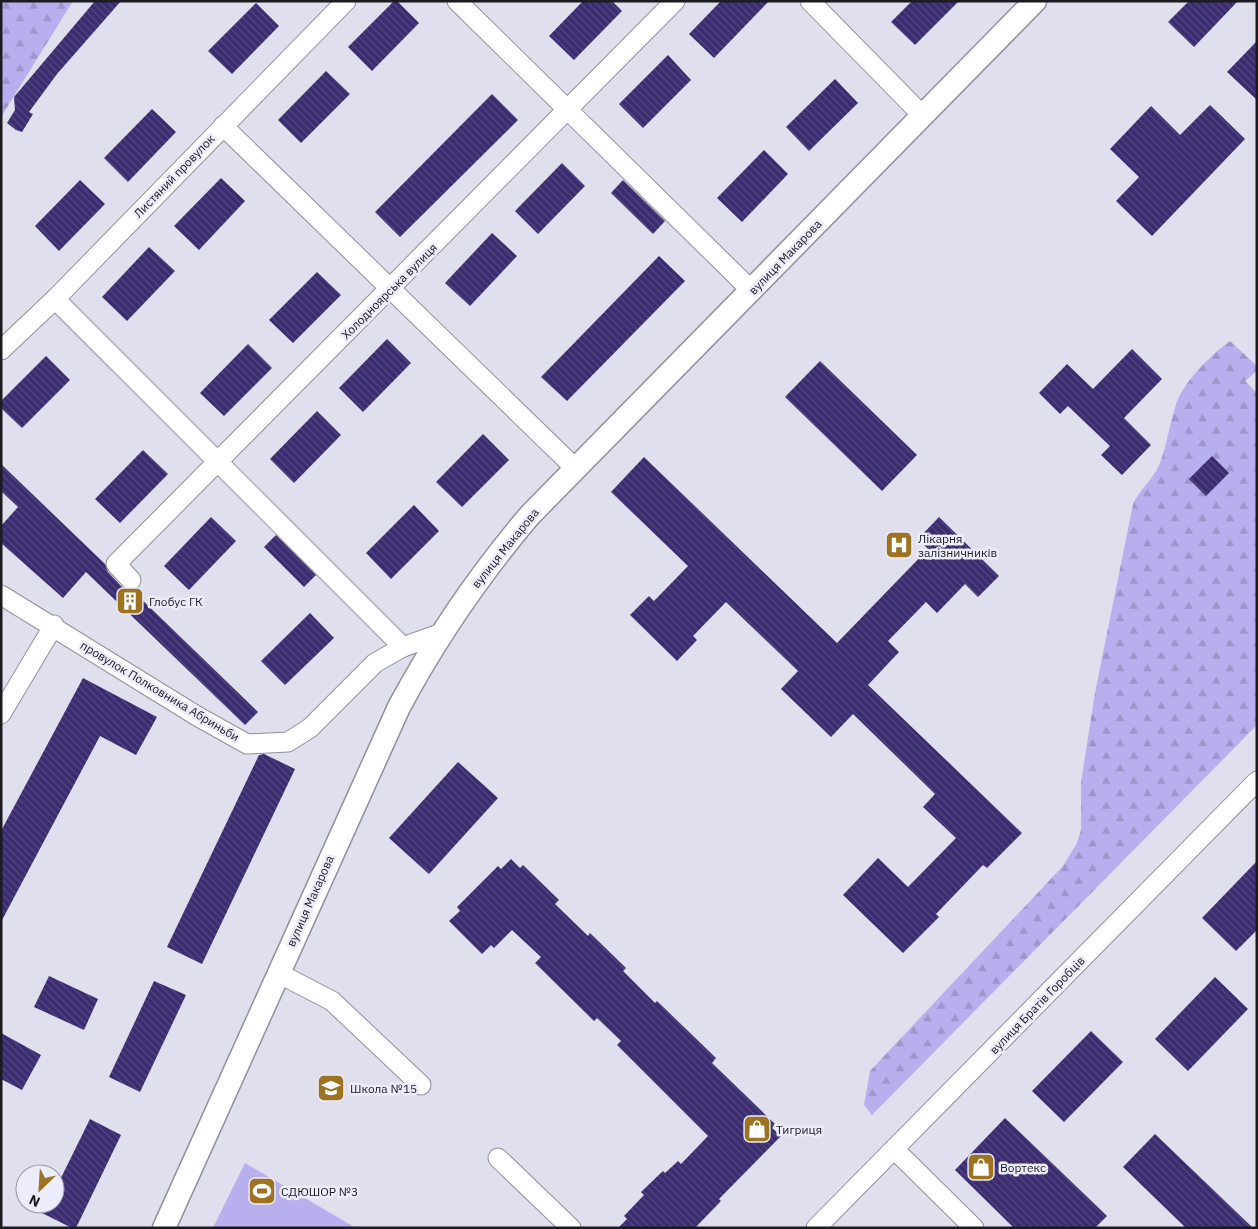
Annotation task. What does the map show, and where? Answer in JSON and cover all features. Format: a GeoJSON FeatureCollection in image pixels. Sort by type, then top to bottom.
{"type":"FeatureCollection","features":[{"type":"Feature","properties":{"kind":"street","name":"Листяний провулок"},"geometry":{"type":"LineString","coordinates":[[1,350],[55,299],[346,1]]}},
{"type":"Feature","properties":{"kind":"street"},"geometry":{"type":"LineString","coordinates":[[457,1],[752,291]]}},
{"type":"Feature","properties":{"kind":"street","name":"Холодноярська вулиця"},"geometry":{"type":"LineString","coordinates":[[131,580],[116,564],[676,1]]}},
{"type":"Feature","properties":{"kind":"street"},"geometry":{"type":"LineString","coordinates":[[810,1],[923,116]]}},
{"type":"Feature","properties":{"kind":"street","name":"вулиця Макарова"},"geometry":{"type":"LineString","coordinates":[[164,1228],[399,707],[442,633],[475,584],[510,538],[576,469],[1035,1]]}},
{"type":"Feature","properties":{"kind":"street"},"geometry":{"type":"LineString","coordinates":[[223,126],[576,469]]}},
{"type":"Feature","properties":{"kind":"street"},"geometry":{"type":"LineString","coordinates":[[55,299],[403,647]]}},
{"type":"Feature","properties":{"kind":"street","name":"провулок Полковника Абриньби"},"geometry":{"type":"LineString","coordinates":[[1,595],[197,716],[248,744],[288,742],[300,735],[375,663],[403,647],[442,633]]}},
{"type":"Feature","properties":{"kind":"street"},"geometry":{"type":"LineString","coordinates":[[1,714],[54,626]]}},
{"type":"Feature","properties":{"kind":"street","name":"вулиця Братів Горобців"},"geometry":{"type":"LineString","coordinates":[[816,1228],[1257,781]]}},
{"type":"Feature","properties":{"kind":"street"},"geometry":{"type":"LineString","coordinates":[[278,973],[332,1002],[421,1085]]}},
{"type":"Feature","properties":{"kind":"street"},"geometry":{"type":"LineString","coordinates":[[894,1149],[974,1228]]}},
{"type":"Feature","properties":{"kind":"street"},"geometry":{"type":"LineString","coordinates":[[498,1158],[571,1228]]}},
{"type":"Feature","properties":{"kind":"green space"},"geometry":{"type":"Polygon","coordinates":[[[1,1],[73,1],[1,117],[1,1]]]}},
{"type":"Feature","properties":{"kind":"green space"},"geometry":{"type":"Polygon","coordinates":[[[1230,341],[1257,366],[1257,371],[1245,381],[1257,393],[1257,725],[872,1115],[864,1105],[870,1071],[1063,866],[1077,843],[1081,830],[1081,782],[1095,693],[1133,504],[1160,463],[1176,404],[1185,386],[1214,354],[1230,341]]]}},
{"type":"Feature","properties":{"kind":"green space","name":"СДЮШОР №3"},"geometry":{"type":"Polygon","coordinates":[[[245,1163],[356,1228],[213,1228],[245,1163]]]}},
{"type":"Feature","properties":{"kind":"building"},"geometry":{"type":"Polygon","coordinates":[[[95,1],[121,1],[57,74],[29,112],[33,114],[22,132],[16,130],[7,123],[15,110],[14,97],[95,1]]]}},
{"type":"Feature","properties":{"kind":"building"},"geometry":{"type":"Polygon","coordinates":[[[394,1],[397,1],[419,23],[372,71],[348,47],[394,1]]]}},
{"type":"Feature","properties":{"kind":"building"},"geometry":{"type":"Polygon","coordinates":[[[583,1],[612,1],[622,11],[574,60],[549,36],[583,1]]]}},
{"type":"Feature","properties":{"kind":"building"},"geometry":{"type":"Polygon","coordinates":[[[721,1],[769,1],[714,58],[689,34],[721,1]]]}},
{"type":"Feature","properties":{"kind":"building"},"geometry":{"type":"Polygon","coordinates":[[[912,1],[959,1],[915,45],[891,22],[912,1]]]}},
{"type":"Feature","properties":{"kind":"building"},"geometry":{"type":"Polygon","coordinates":[[[1189,1],[1238,1],[1194,47],[1168,22],[1189,1]]]}},
{"type":"Feature","properties":{"kind":"building"},"geometry":{"type":"Polygon","coordinates":[[[256,3],[279,26],[232,74],[208,51],[256,3]]]}},
{"type":"Feature","properties":{"kind":"building"},"geometry":{"type":"Polygon","coordinates":[[[1257,41],[1257,100],[1227,72],[1257,41]]]}},
{"type":"Feature","properties":{"kind":"building"},"geometry":{"type":"Polygon","coordinates":[[[668,55],[691,80],[643,128],[619,104],[668,55]]]}},
{"type":"Feature","properties":{"kind":"building"},"geometry":{"type":"Polygon","coordinates":[[[326,71],[350,94],[301,143],[278,120],[326,71]]]}},
{"type":"Feature","properties":{"kind":"building"},"geometry":{"type":"Polygon","coordinates":[[[835,79],[858,103],[809,151],[786,127],[835,79]]]}},
{"type":"Feature","properties":{"kind":"building"},"geometry":{"type":"Polygon","coordinates":[[[492,94],[518,120],[400,237],[375,212],[492,94]]]}},
{"type":"Feature","properties":{"kind":"building"},"geometry":{"type":"Polygon","coordinates":[[[1210,105],[1245,139],[1152,236],[1116,201],[1139,177],[1110,149],[1151,106],[1180,135],[1210,105]]]}},
{"type":"Feature","properties":{"kind":"building"},"geometry":{"type":"Polygon","coordinates":[[[152,109],[176,132],[128,182],[104,158],[152,109]]]}},
{"type":"Feature","properties":{"kind":"building"},"geometry":{"type":"Polygon","coordinates":[[[764,150],[788,174],[742,222],[717,198],[764,150]]]}},
{"type":"Feature","properties":{"kind":"building"},"geometry":{"type":"Polygon","coordinates":[[[562,163],[585,186],[538,234],[515,211],[562,163]]]}},
{"type":"Feature","properties":{"kind":"building"},"geometry":{"type":"Polygon","coordinates":[[[221,178],[245,201],[199,250],[174,226],[221,178]]]}},
{"type":"Feature","properties":{"kind":"building"},"geometry":{"type":"Polygon","coordinates":[[[80,180],[105,204],[59,251],[35,226],[80,180]]]}},
{"type":"Feature","properties":{"kind":"building"},"geometry":{"type":"Polygon","coordinates":[[[623,180],[665,221],[653,234],[611,193],[623,180]]]}},
{"type":"Feature","properties":{"kind":"building"},"geometry":{"type":"Polygon","coordinates":[[[492,233],[517,256],[470,306],[445,283],[492,233]]]}},
{"type":"Feature","properties":{"kind":"building"},"geometry":{"type":"Polygon","coordinates":[[[149,247],[175,271],[127,321],[102,297],[149,247]]]}},
{"type":"Feature","properties":{"kind":"building"},"geometry":{"type":"Polygon","coordinates":[[[659,256],[685,281],[567,401],[541,377],[659,256]]]}},
{"type":"Feature","properties":{"kind":"building"},"geometry":{"type":"Polygon","coordinates":[[[317,272],[341,295],[293,343],[269,320],[317,272]]]}},
{"type":"Feature","properties":{"kind":"building"},"geometry":{"type":"Polygon","coordinates":[[[387,339],[411,363],[363,412],[339,388],[387,339]]]}},
{"type":"Feature","properties":{"kind":"building"},"geometry":{"type":"Polygon","coordinates":[[[248,344],[272,368],[224,416],[200,393],[248,344]]]}},
{"type":"Feature","properties":{"kind":"building"},"geometry":{"type":"Polygon","coordinates":[[[1132,349],[1162,379],[1124,418],[1151,445],[1122,475],[1101,455],[1110,446],[1068,406],[1060,414],[1039,393],[1067,364],[1093,389],[1132,349]]]}},
{"type":"Feature","properties":{"kind":"building"},"geometry":{"type":"Polygon","coordinates":[[[46,356],[70,380],[22,428],[1,408],[1,401],[46,356]]]}},
{"type":"Feature","properties":{"kind":"building"},"geometry":{"type":"Polygon","coordinates":[[[820,361],[917,455],[882,491],[785,397],[820,361]]]}},
{"type":"Feature","properties":{"kind":"building"},"geometry":{"type":"Polygon","coordinates":[[[317,411],[341,435],[294,483],[270,459],[317,411]]]}},
{"type":"Feature","properties":{"kind":"building"},"geometry":{"type":"Polygon","coordinates":[[[483,434],[509,460],[462,507],[436,482],[483,434]]]}},
{"type":"Feature","properties":{"kind":"building"},"geometry":{"type":"Polygon","coordinates":[[[143,450],[168,474],[120,523],[95,499],[143,450]]]}},
{"type":"Feature","properties":{"kind":"building"},"geometry":{"type":"Polygon","coordinates":[[[1212,456],[1229,473],[1206,496],[1189,479],[1212,456]]]}},
{"type":"Feature","properties":{"kind":"building"},"geometry":{"type":"Polygon","coordinates":[[[644,457],[837,643],[928,549],[918,539],[939,517],[999,576],[978,597],[965,584],[937,613],[926,602],[888,641],[899,652],[868,685],[1022,833],[987,868],[983,865],[936,914],[939,917],[903,953],[843,895],[878,858],[908,887],[956,838],[923,807],[935,794],[853,714],[831,737],[781,689],[798,671],[726,602],[693,636],[697,640],[677,661],[630,615],[649,596],[654,601],[688,566],[611,492],[644,457]]]}},
{"type":"Feature","properties":{"kind":"building","name":"Глобус ГК"},"geometry":{"type":"Polygon","coordinates":[[[1,464],[105,564],[108,572],[123,588],[133,591],[258,712],[245,725],[86,572],[63,598],[1,543],[1,526],[18,507],[1,491],[1,464]]]}},
{"type":"Feature","properties":{"kind":"building"},"geometry":{"type":"Polygon","coordinates":[[[414,505],[439,531],[391,579],[366,553],[414,505]]]}},
{"type":"Feature","properties":{"kind":"building"},"geometry":{"type":"Polygon","coordinates":[[[211,517],[236,541],[189,590],[164,566],[211,517]]]}},
{"type":"Feature","properties":{"kind":"building"},"geometry":{"type":"Polygon","coordinates":[[[276,535],[316,575],[304,587],[264,547],[276,535]]]}},
{"type":"Feature","properties":{"kind":"building"},"geometry":{"type":"Polygon","coordinates":[[[310,613],[334,638],[285,685],[261,661],[310,613]]]}},
{"type":"Feature","properties":{"kind":"building"},"geometry":{"type":"Polygon","coordinates":[[[83,678],[157,717],[136,755],[100,736],[1,922],[1,831],[83,678]]]}},
{"type":"Feature","properties":{"kind":"building"},"geometry":{"type":"Polygon","coordinates":[[[264,754],[295,769],[202,964],[167,947],[259,755],[264,754]]]}},
{"type":"Feature","properties":{"kind":"building"},"geometry":{"type":"Polygon","coordinates":[[[458,762],[498,798],[429,874],[389,838],[458,762]]]}},
{"type":"Feature","properties":{"kind":"building"},"geometry":{"type":"Polygon","coordinates":[[[511,859],[520,868],[523,865],[559,900],[555,904],[588,936],[590,933],[626,968],[623,971],[655,1003],[657,1001],[716,1058],[712,1063],[775,1124],[772,1128],[781,1136],[719,1199],[721,1201],[695,1228],[618,1228],[627,1219],[624,1216],[644,1195],[641,1192],[663,1171],[665,1173],[678,1161],[681,1164],[708,1136],[617,1045],[621,1041],[597,1018],[594,1021],[535,963],[541,957],[512,930],[494,948],[491,945],[482,954],[449,921],[460,911],[457,907],[498,866],[501,869],[511,859]]]}},
{"type":"Feature","properties":{"kind":"building"},"geometry":{"type":"Polygon","coordinates":[[[1257,861],[1257,930],[1236,951],[1202,918],[1257,861]]]}},
{"type":"Feature","properties":{"kind":"building"},"geometry":{"type":"Polygon","coordinates":[[[49,976],[98,999],[84,1030],[34,1007],[49,976]]]}},
{"type":"Feature","properties":{"kind":"building"},"geometry":{"type":"Polygon","coordinates":[[[1215,977],[1248,1009],[1188,1071],[1155,1039],[1215,977]]]}},
{"type":"Feature","properties":{"kind":"building"},"geometry":{"type":"Polygon","coordinates":[[[154,981],[186,995],[140,1092],[109,1077],[154,981]]]}},
{"type":"Feature","properties":{"kind":"building"},"geometry":{"type":"Polygon","coordinates":[[[1091,1031],[1123,1062],[1064,1122],[1032,1091],[1091,1031]]]}},
{"type":"Feature","properties":{"kind":"building"},"geometry":{"type":"Polygon","coordinates":[[[1,1033],[41,1055],[22,1090],[1,1079],[1,1033]]]}},
{"type":"Feature","properties":{"kind":"building"},"geometry":{"type":"Polygon","coordinates":[[[1005,1118],[1107,1216],[1095,1228],[1014,1228],[955,1170],[1005,1118]]]}},
{"type":"Feature","properties":{"kind":"building"},"geometry":{"type":"Polygon","coordinates":[[[90,1119],[121,1135],[76,1228],[72,1228],[44,1214],[65,1214],[65,1170],[90,1119]]]}},
{"type":"Feature","properties":{"kind":"building"},"geometry":{"type":"Polygon","coordinates":[[[1155,1134],[1253,1228],[1186,1228],[1123,1167],[1155,1134]]]}},
{"type":"Feature","properties":{"kind":"place","name":"Лікарня залізничників"},"geometry":{"type":"Point","coordinates":[899,545]}},
{"type":"Feature","properties":{"kind":"place","name":"Глобус ГК"},"geometry":{"type":"Point","coordinates":[130,601]}},
{"type":"Feature","properties":{"kind":"place","name":"Школа №15"},"geometry":{"type":"Point","coordinates":[331,1088]}},
{"type":"Feature","properties":{"kind":"place","name":"Тигриця"},"geometry":{"type":"Point","coordinates":[757,1129]}},
{"type":"Feature","properties":{"kind":"place","name":"Вортекс"},"geometry":{"type":"Point","coordinates":[981,1167]}},
{"type":"Feature","properties":{"kind":"place","name":"СДЮШОР №3"},"geometry":{"type":"Point","coordinates":[262,1191]}}]}
